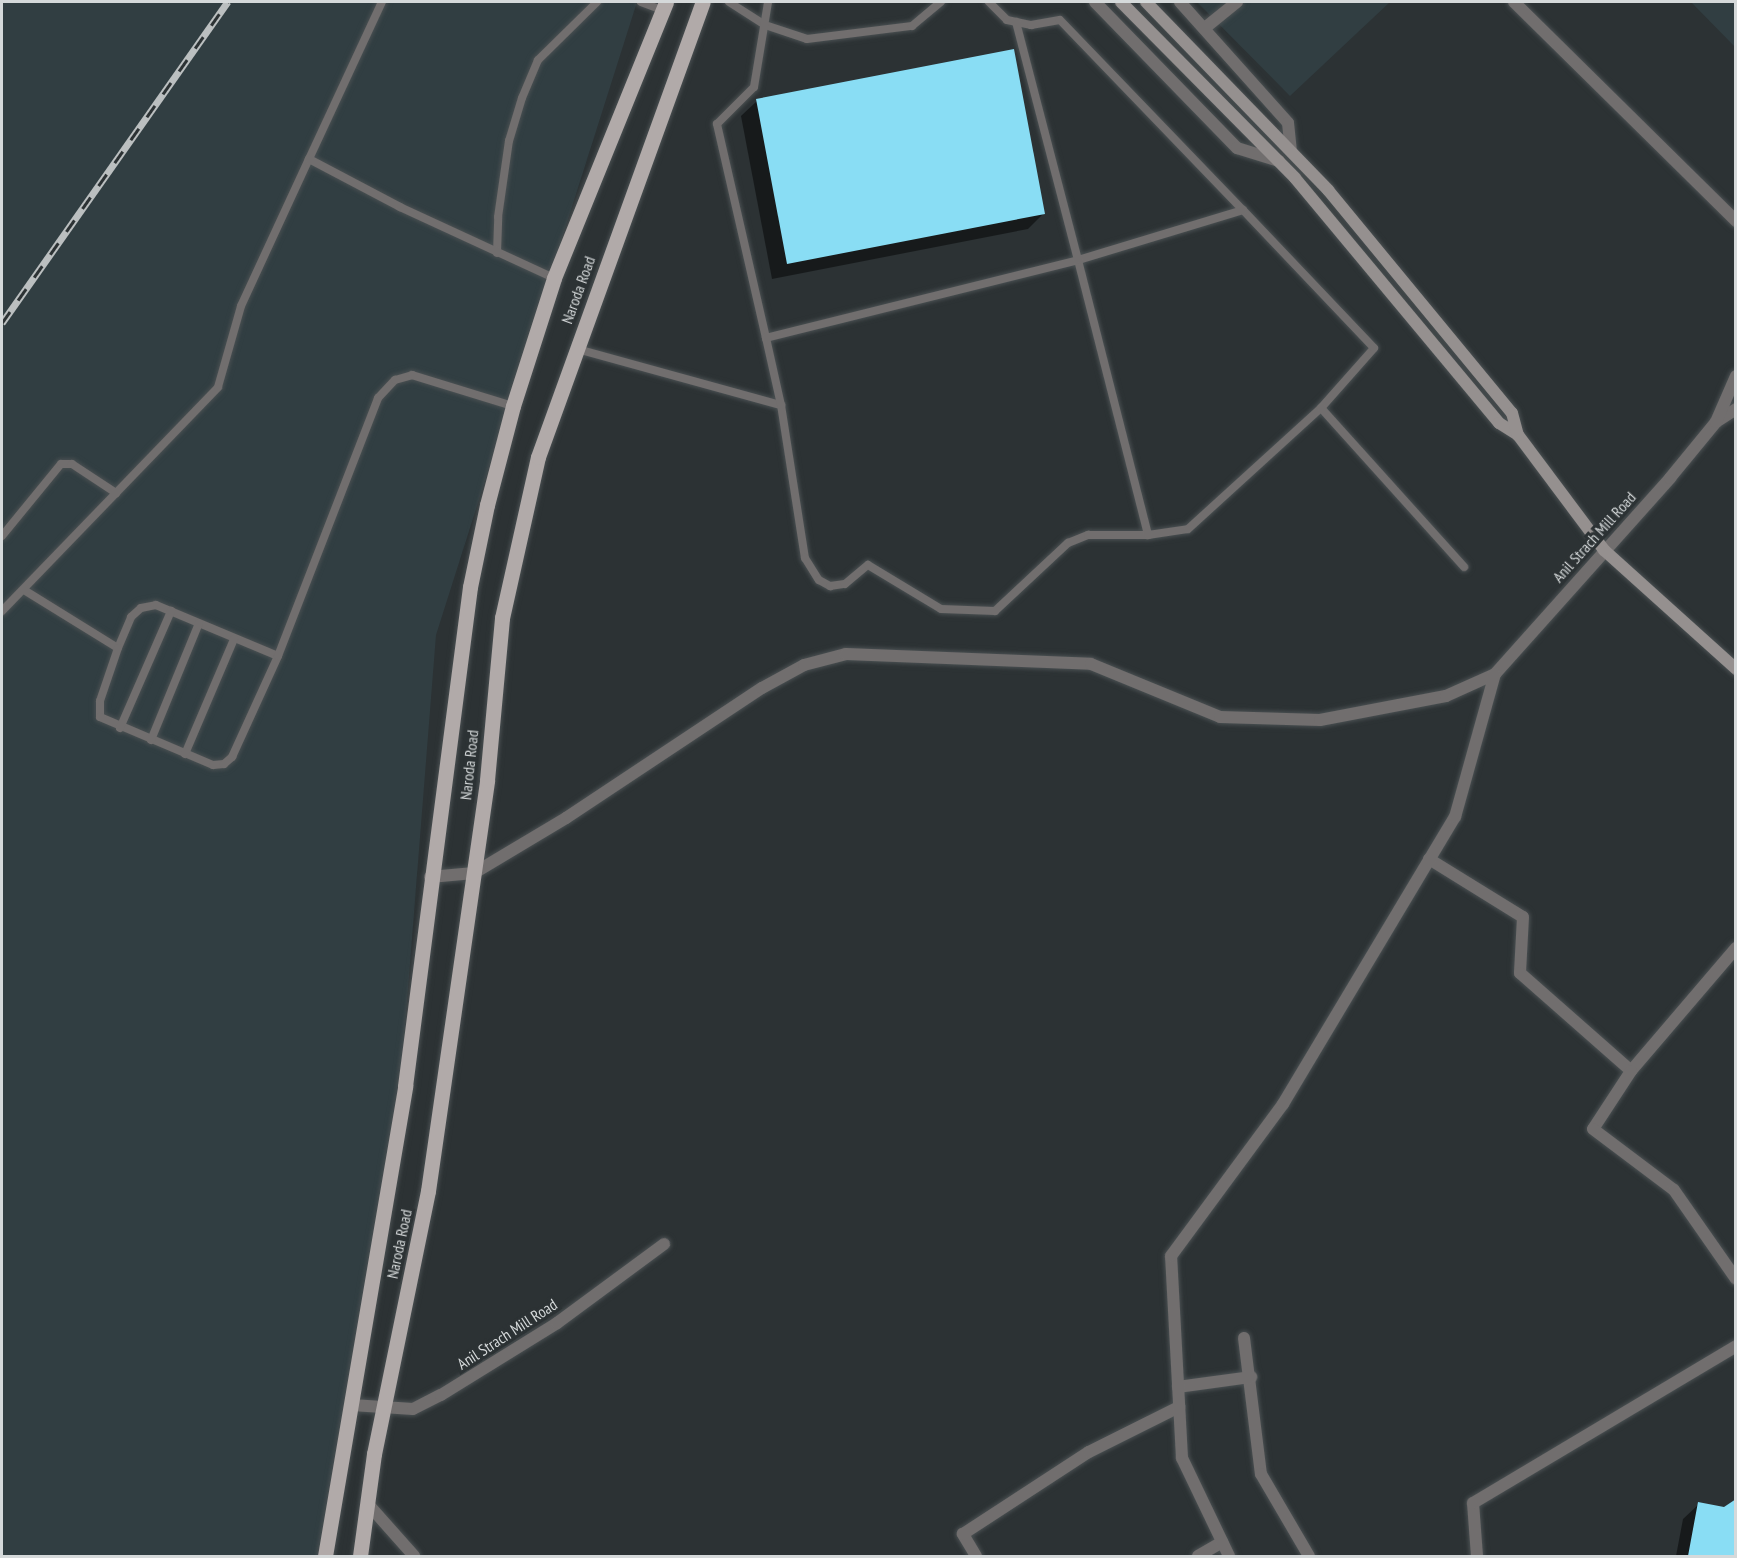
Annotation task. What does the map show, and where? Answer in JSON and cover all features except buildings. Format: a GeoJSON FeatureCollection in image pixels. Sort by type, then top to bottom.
{"type":"FeatureCollection","features":[{"type":"Feature","properties":{"kind":"main road","name":"Naroda Road"},"geometry":{"type":"LineString","coordinates":[[360,1557],[383,1408],[428,1191],[474,873],[502,618],[538,457],[703,2]]}},
{"type":"Feature","properties":{"kind":"main road"},"geometry":{"type":"LineString","coordinates":[[1121,2],[1279,161],[1499,423],[1518,435],[1604,550],[1736,669]]}},
{"type":"Feature","properties":{"kind":"main road"},"geometry":{"type":"LineString","coordinates":[[1146,2],[1249,105],[1382,252],[1512,413],[1518,435]]}},
{"type":"Feature","properties":{"kind":"main road","name":"Naroda Road"},"geometry":{"type":"LineString","coordinates":[[325,1557],[405,1086],[430,877],[470,587],[513,406],[555,278],[664,6]]}},
{"type":"Feature","properties":{"kind":"street"},"geometry":{"type":"LineString","coordinates":[[1095,2],[1237,148],[1279,161]]}},
{"type":"Feature","properties":{"kind":"street"},"geometry":{"type":"LineString","coordinates":[[1180,2],[1206,27],[1288,123],[1291,150]]}},
{"type":"Feature","properties":{"kind":"street"},"geometry":{"type":"LineString","coordinates":[[1206,27],[1237,2]]}},
{"type":"Feature","properties":{"kind":"street"},"geometry":{"type":"LineString","coordinates":[[1514,2],[1736,221]]}},
{"type":"Feature","properties":{"kind":"street","name":"Anil Strach Mill Road"},"geometry":{"type":"LineString","coordinates":[[1716,422],[1736,376]]}},
{"type":"Feature","properties":{"kind":"street","name":"Anil Strach Mill Road"},"geometry":{"type":"LineString","coordinates":[[1496,674],[1716,422],[1736,409]]}},
{"type":"Feature","properties":{"kind":"street"},"geometry":{"type":"LineString","coordinates":[[430,877],[474,873],[566,818],[762,688],[804,665],[846,654],[1090,664],[1220,717],[1320,720],[1446,696],[1496,674]]}},
{"type":"Feature","properties":{"kind":"street"},"geometry":{"type":"LineString","coordinates":[[1229,1557],[1182,1458],[1171,1256],[1283,1104],[1455,817],[1496,674]]}},
{"type":"Feature","properties":{"kind":"street"},"geometry":{"type":"LineString","coordinates":[[1429,860],[1523,917],[1520,973],[1632,1071]]}},
{"type":"Feature","properties":{"kind":"street"},"geometry":{"type":"LineString","coordinates":[[1736,948],[1632,1071],[1593,1129],[1674,1190],[1736,1279]]}},
{"type":"Feature","properties":{"kind":"street","name":"Anil Strach Mill Road"},"geometry":{"type":"LineString","coordinates":[[352,1405],[413,1408],[460,1384],[557,1323],[664,1245]]}},
{"type":"Feature","properties":{"kind":"street"},"geometry":{"type":"LineString","coordinates":[[1244,1338],[1251,1377],[1262,1474],[1309,1557]]}},
{"type":"Feature","properties":{"kind":"street"},"geometry":{"type":"LineString","coordinates":[[1477,1557],[1473,1503],[1736,1346]]}},
{"type":"Feature","properties":{"kind":"street"},"geometry":{"type":"LineString","coordinates":[[1178,1388],[1251,1377]]}},
{"type":"Feature","properties":{"kind":"street"},"geometry":{"type":"LineString","coordinates":[[976,1557],[963,1534],[1089,1452],[1179,1407]]}},
{"type":"Feature","properties":{"kind":"street"},"geometry":{"type":"LineString","coordinates":[[368,1503],[414,1557]]}},
{"type":"Feature","properties":{"kind":"street"},"geometry":{"type":"LineString","coordinates":[[1198,1557],[1222,1542]]}},
{"type":"Feature","properties":{"kind":"lane"},"geometry":{"type":"LineString","coordinates":[[2,611],[218,387],[242,306],[382,2]]}},
{"type":"Feature","properties":{"kind":"lane"},"geometry":{"type":"LineString","coordinates":[[497,253],[498,217],[509,141],[522,98],[538,60],[597,2]]}},
{"type":"Feature","properties":{"kind":"lane"},"geometry":{"type":"LineString","coordinates":[[641,2],[664,6]]}},
{"type":"Feature","properties":{"kind":"lane"},"geometry":{"type":"LineString","coordinates":[[729,2],[765,25],[807,39],[912,26],[941,2]]}},
{"type":"Feature","properties":{"kind":"lane"},"geometry":{"type":"LineString","coordinates":[[768,2],[754,87],[717,124],[781,405],[805,558],[819,580],[830,586],[845,584],[868,565],[941,609],[994,611],[1068,543],[1088,535],[1148,535],[1188,529],[1321,408],[1374,348],[1060,20],[1031,25],[1007,20],[988,2]]}},
{"type":"Feature","properties":{"kind":"lane"},"geometry":{"type":"LineString","coordinates":[[1016,22],[1148,535]]}},
{"type":"Feature","properties":{"kind":"lane"},"geometry":{"type":"LineString","coordinates":[[309,159],[497,253],[555,278]]}},
{"type":"Feature","properties":{"kind":"lane"},"geometry":{"type":"LineString","coordinates":[[766,338],[1078,260],[1244,210]]}},
{"type":"Feature","properties":{"kind":"lane"},"geometry":{"type":"LineString","coordinates":[[576,348],[781,405]]}},
{"type":"Feature","properties":{"kind":"lane"},"geometry":{"type":"LineString","coordinates":[[278,657],[156,605],[141,608],[131,617],[118,648],[98,709],[100,717],[120,728],[213,765],[232,757],[278,657],[378,398],[396,380],[412,375],[513,406]]}},
{"type":"Feature","properties":{"kind":"lane"},"geometry":{"type":"LineString","coordinates":[[1321,408],[1464,567]]}},
{"type":"Feature","properties":{"kind":"lane"},"geometry":{"type":"LineString","coordinates":[[2,536],[62,464],[72,464],[116,493]]}},
{"type":"Feature","properties":{"kind":"lane"},"geometry":{"type":"LineString","coordinates":[[24,590],[118,648]]}},
{"type":"Feature","properties":{"kind":"lane"},"geometry":{"type":"LineString","coordinates":[[120,728],[171,611]]}},
{"type":"Feature","properties":{"kind":"lane"},"geometry":{"type":"LineString","coordinates":[[151,740],[199,623]]}},
{"type":"Feature","properties":{"kind":"lane"},"geometry":{"type":"LineString","coordinates":[[185,754],[234,639]]}},
{"type":"Feature","properties":{"kind":"shaded area"},"geometry":{"type":"Polygon","coordinates":[[[2,2],[637,2],[436,635],[389,1229],[329,1556],[2,1556],[2,2]]]}},
{"type":"Feature","properties":{"kind":"shaded area"},"geometry":{"type":"Polygon","coordinates":[[[1197,2],[1390,2],[1290,96],[1197,2]]]}},
{"type":"Feature","properties":{"kind":"shaded area"},"geometry":{"type":"Polygon","coordinates":[[[1691,2],[1735,2],[1735,47],[1691,2]]]}},
{"type":"Feature","properties":{"kind":"railway"},"geometry":{"type":"LineString","coordinates":[[2,323],[228,2]]}}]}
